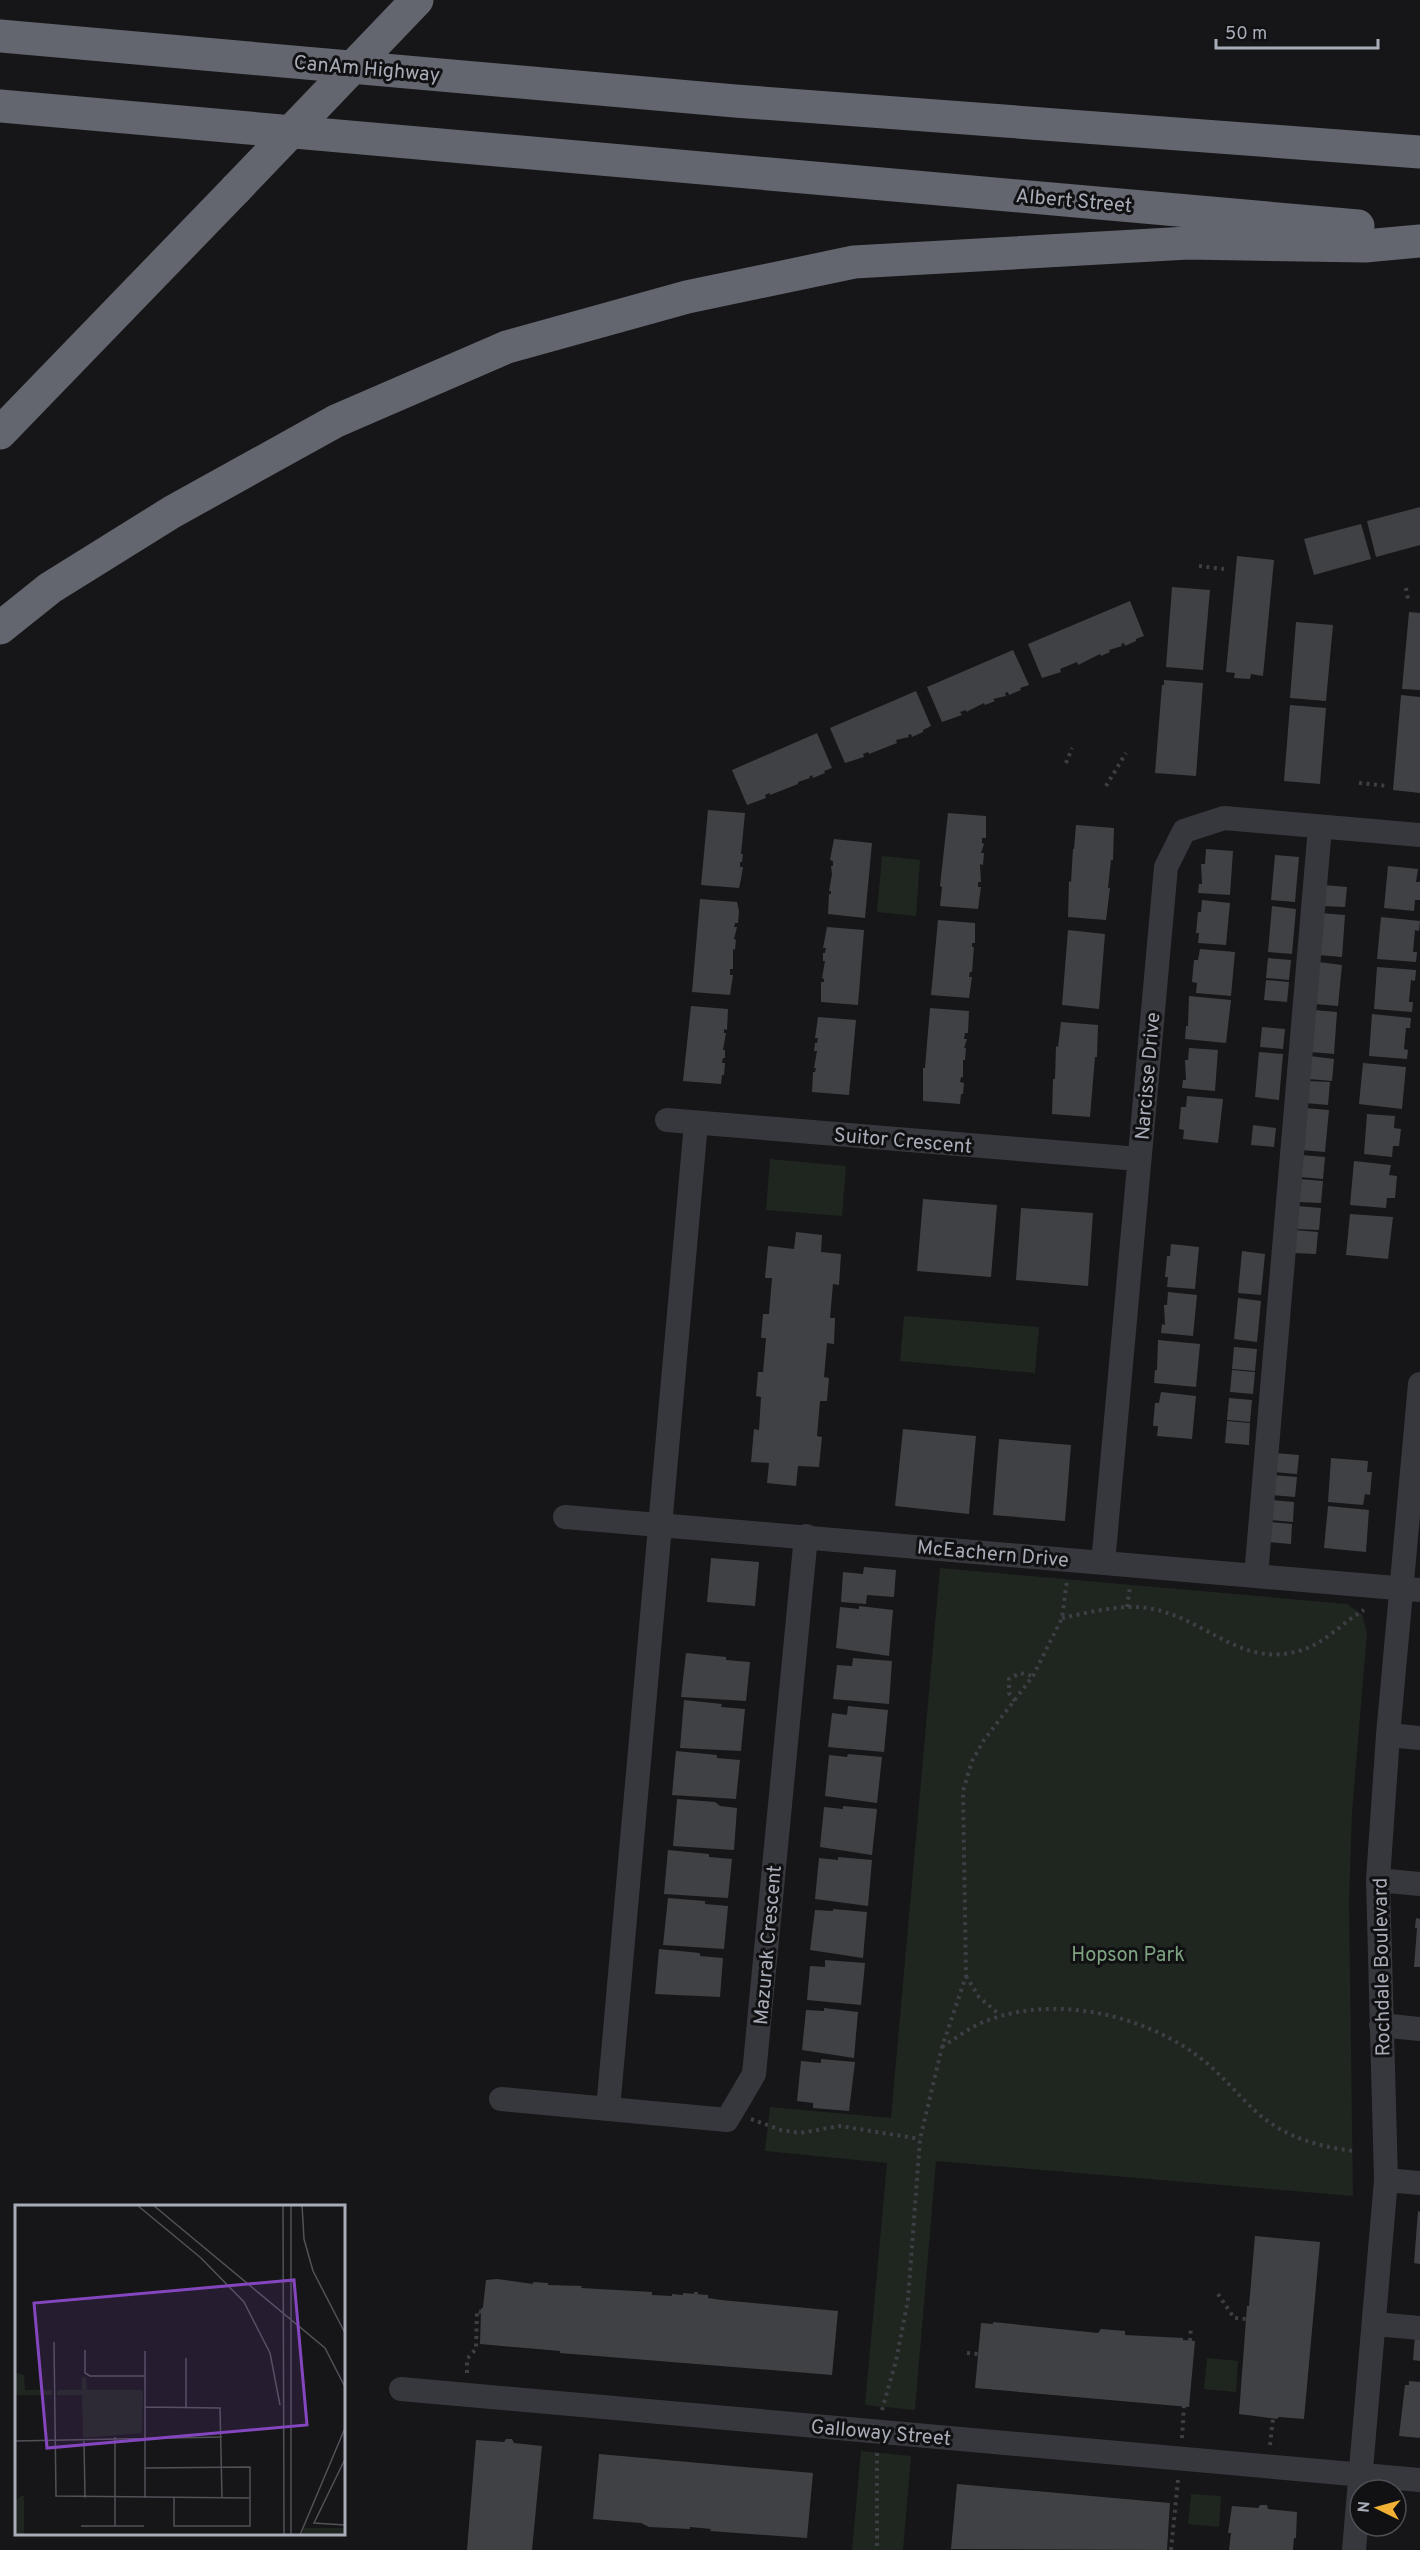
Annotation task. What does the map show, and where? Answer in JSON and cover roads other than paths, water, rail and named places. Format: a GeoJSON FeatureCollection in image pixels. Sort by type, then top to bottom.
{"type":"FeatureCollection","features":[{"type":"Feature","properties":{"kind":"highway"},"geometry":{"type":"LineString","coordinates":[[0,433],[417,0]]}},
{"type":"Feature","properties":{"kind":"highway","name":"CanAm Highway"},"geometry":{"type":"LineString","coordinates":[[0,36],[735,101],[1420,152]]}},
{"type":"Feature","properties":{"kind":"highway","name":"Albert Street"},"geometry":{"type":"LineString","coordinates":[[0,106],[1420,231]]}},
{"type":"Feature","properties":{"kind":"highway"},"geometry":{"type":"LineString","coordinates":[[0,628],[50,588],[172,512],[336,421],[507,347],[687,297],[854,262],[1188,243],[1365,246],[1420,241]]}},
{"type":"Feature","properties":{"kind":"street","name":"Narcisse Drive"},"geometry":{"type":"LineString","coordinates":[[1103,1563],[1166,867],[1184,831],[1224,818],[1420,836]]}},
{"type":"Feature","properties":{"kind":"street"},"geometry":{"type":"LineString","coordinates":[[1256,1576],[1320,827]]}},
{"type":"Feature","properties":{"kind":"street","name":"Suitor Crescent"},"geometry":{"type":"LineString","coordinates":[[667,1120],[1139,1159]]}},
{"type":"Feature","properties":{"kind":"street"},"geometry":{"type":"LineString","coordinates":[[501,2099],[608,2109],[696,1122]]}},
{"type":"Feature","properties":{"kind":"street","name":"Rochdale Boulevard"},"geometry":{"type":"LineString","coordinates":[[1354,2550],[1386,2180],[1378,1880],[1388,1735],[1411,1589],[1420,1384]]}},
{"type":"Feature","properties":{"kind":"street","name":"McEachern Drive"},"geometry":{"type":"LineString","coordinates":[[565,1517],[1411,1589]]}},
{"type":"Feature","properties":{"kind":"street","name":"Mazurak Crescent"},"geometry":{"type":"LineString","coordinates":[[608,2109],[727,2120],[754,2074],[806,1536]]}},
{"type":"Feature","properties":{"kind":"street"},"geometry":{"type":"LineString","coordinates":[[1388,1735],[1420,1738]]}},
{"type":"Feature","properties":{"kind":"street"},"geometry":{"type":"LineString","coordinates":[[1378,1880],[1420,1884]]}},
{"type":"Feature","properties":{"kind":"street"},"geometry":{"type":"LineString","coordinates":[[1381,2025],[1420,2029]]}},
{"type":"Feature","properties":{"kind":"street"},"geometry":{"type":"LineString","coordinates":[[1386,2180],[1420,2183]]}},
{"type":"Feature","properties":{"kind":"street"},"geometry":{"type":"LineString","coordinates":[[1375,2324],[1420,2328]]}},
{"type":"Feature","properties":{"kind":"street","name":"Galloway Street"},"geometry":{"type":"LineString","coordinates":[[401,2389],[1420,2481]]}},
{"type":"Feature","properties":{"kind":"park label","name":"Hopson Park"},"geometry":{"type":"Point","coordinates":[1128,1954]}}]}
